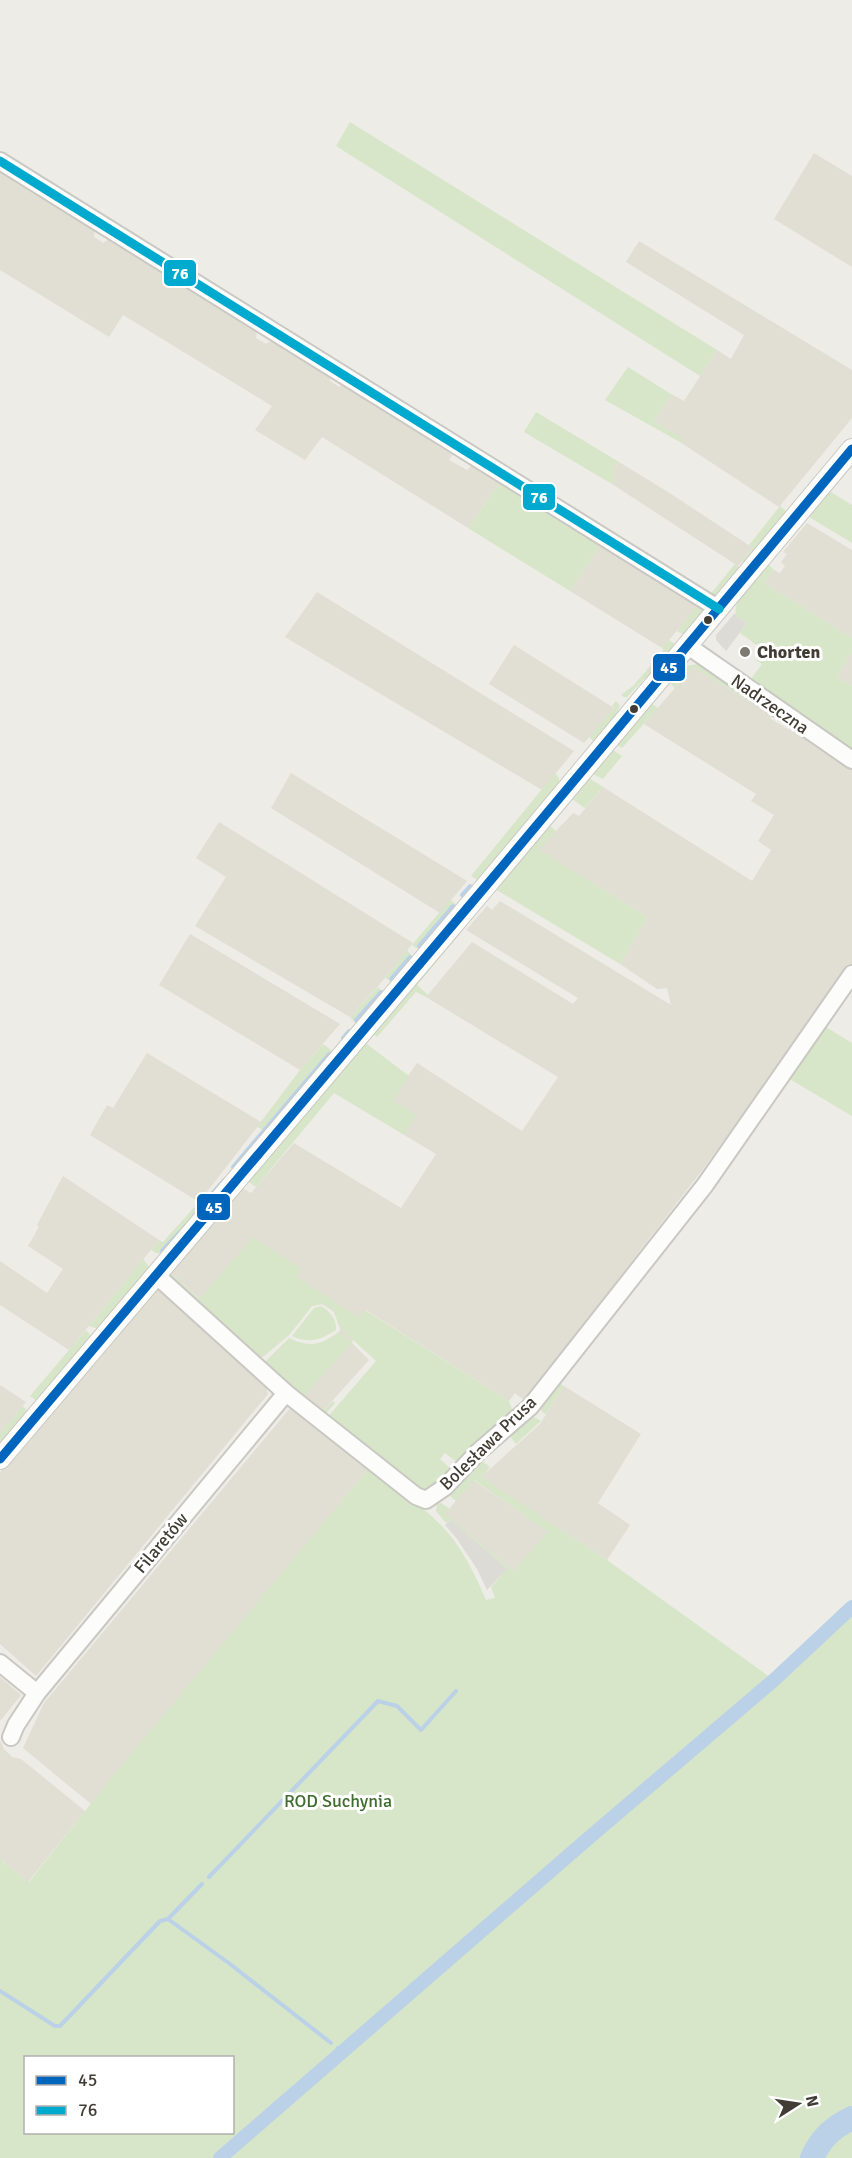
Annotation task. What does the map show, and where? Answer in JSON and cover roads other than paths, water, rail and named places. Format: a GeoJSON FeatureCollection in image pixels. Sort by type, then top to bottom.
{"type":"FeatureCollection","features":[{"type":"Feature","properties":{"kind":"street"},"geometry":{"type":"LineString","coordinates":[[0,161],[719,609]]}},
{"type":"Feature","properties":{"kind":"street"},"geometry":{"type":"LineString","coordinates":[[0,1459],[485,887],[852,449]]}},
{"type":"Feature","properties":{"kind":"street","name":"Nadrzeczna"},"geometry":{"type":"LineString","coordinates":[[688,646],[852,760]]}},
{"type":"Feature","properties":{"kind":"street","name":"Bolesława Prusa"},"geometry":{"type":"LineString","coordinates":[[156,1275],[286,1393],[416,1496],[426,1500],[445,1486],[478,1452],[530,1407],[705,1185],[852,974]]}},
{"type":"Feature","properties":{"kind":"street","name":"Filaretów"},"geometry":{"type":"LineString","coordinates":[[11,1737],[16,1725],[37,1693],[286,1393]]}},
{"type":"Feature","properties":{"kind":"street"},"geometry":{"type":"LineString","coordinates":[[0,1663],[37,1693]]}},
{"type":"Feature","properties":{"kind":"waterway"},"geometry":{"type":"LineString","coordinates":[[462,895],[470,886]]}},
{"type":"Feature","properties":{"kind":"waterway"},"geometry":{"type":"LineString","coordinates":[[419,946],[453,906]]}},
{"type":"Feature","properties":{"kind":"waterway"},"geometry":{"type":"LineString","coordinates":[[391,979],[410,957]]}},
{"type":"Feature","properties":{"kind":"waterway"},"geometry":{"type":"LineString","coordinates":[[356,1020],[381,992]]}},
{"type":"Feature","properties":{"kind":"waterway"},"geometry":{"type":"LineString","coordinates":[[343,1038],[349,1031]]}},
{"type":"Feature","properties":{"kind":"waterway"},"geometry":{"type":"LineString","coordinates":[[233,1167],[329,1054]]}},
{"type":"Feature","properties":{"kind":"waterway"},"geometry":{"type":"LineString","coordinates":[[209,1197],[224,1180]]}},
{"type":"Feature","properties":{"kind":"waterway"},"geometry":{"type":"LineString","coordinates":[[162,1251],[180,1232]]}},
{"type":"Feature","properties":{"kind":"waterway"},"geometry":{"type":"LineString","coordinates":[[220,2158],[774,1680],[852,1607]]}},
{"type":"Feature","properties":{"kind":"waterway"},"geometry":{"type":"LineString","coordinates":[[209,1877],[378,1701],[397,1706],[421,1730],[456,1691]]}},
{"type":"Feature","properties":{"kind":"waterway"},"geometry":{"type":"LineString","coordinates":[[168,1919],[202,1884]]}},
{"type":"Feature","properties":{"kind":"waterway"},"geometry":{"type":"LineString","coordinates":[[0,1991],[55,2026],[60,2026],[160,1921],[168,1919],[331,2043]]}},
{"type":"Feature","properties":{"kind":"waterway"},"geometry":{"type":"LineString","coordinates":[[338,2048],[343,2052]]}},
{"type":"Feature","properties":{"kind":"waterway"},"geometry":{"type":"LineString","coordinates":[[812,2158],[828,2134],[852,2118]]}},
{"type":"Feature","properties":{"kind":"place","name":"Chorten"},"geometry":{"type":"Point","coordinates":[745,652]}},
{"type":"Feature","properties":{"kind":"park label","name":"ROD Suchynia"},"geometry":{"type":"Point","coordinates":[338,1801]}}]}
